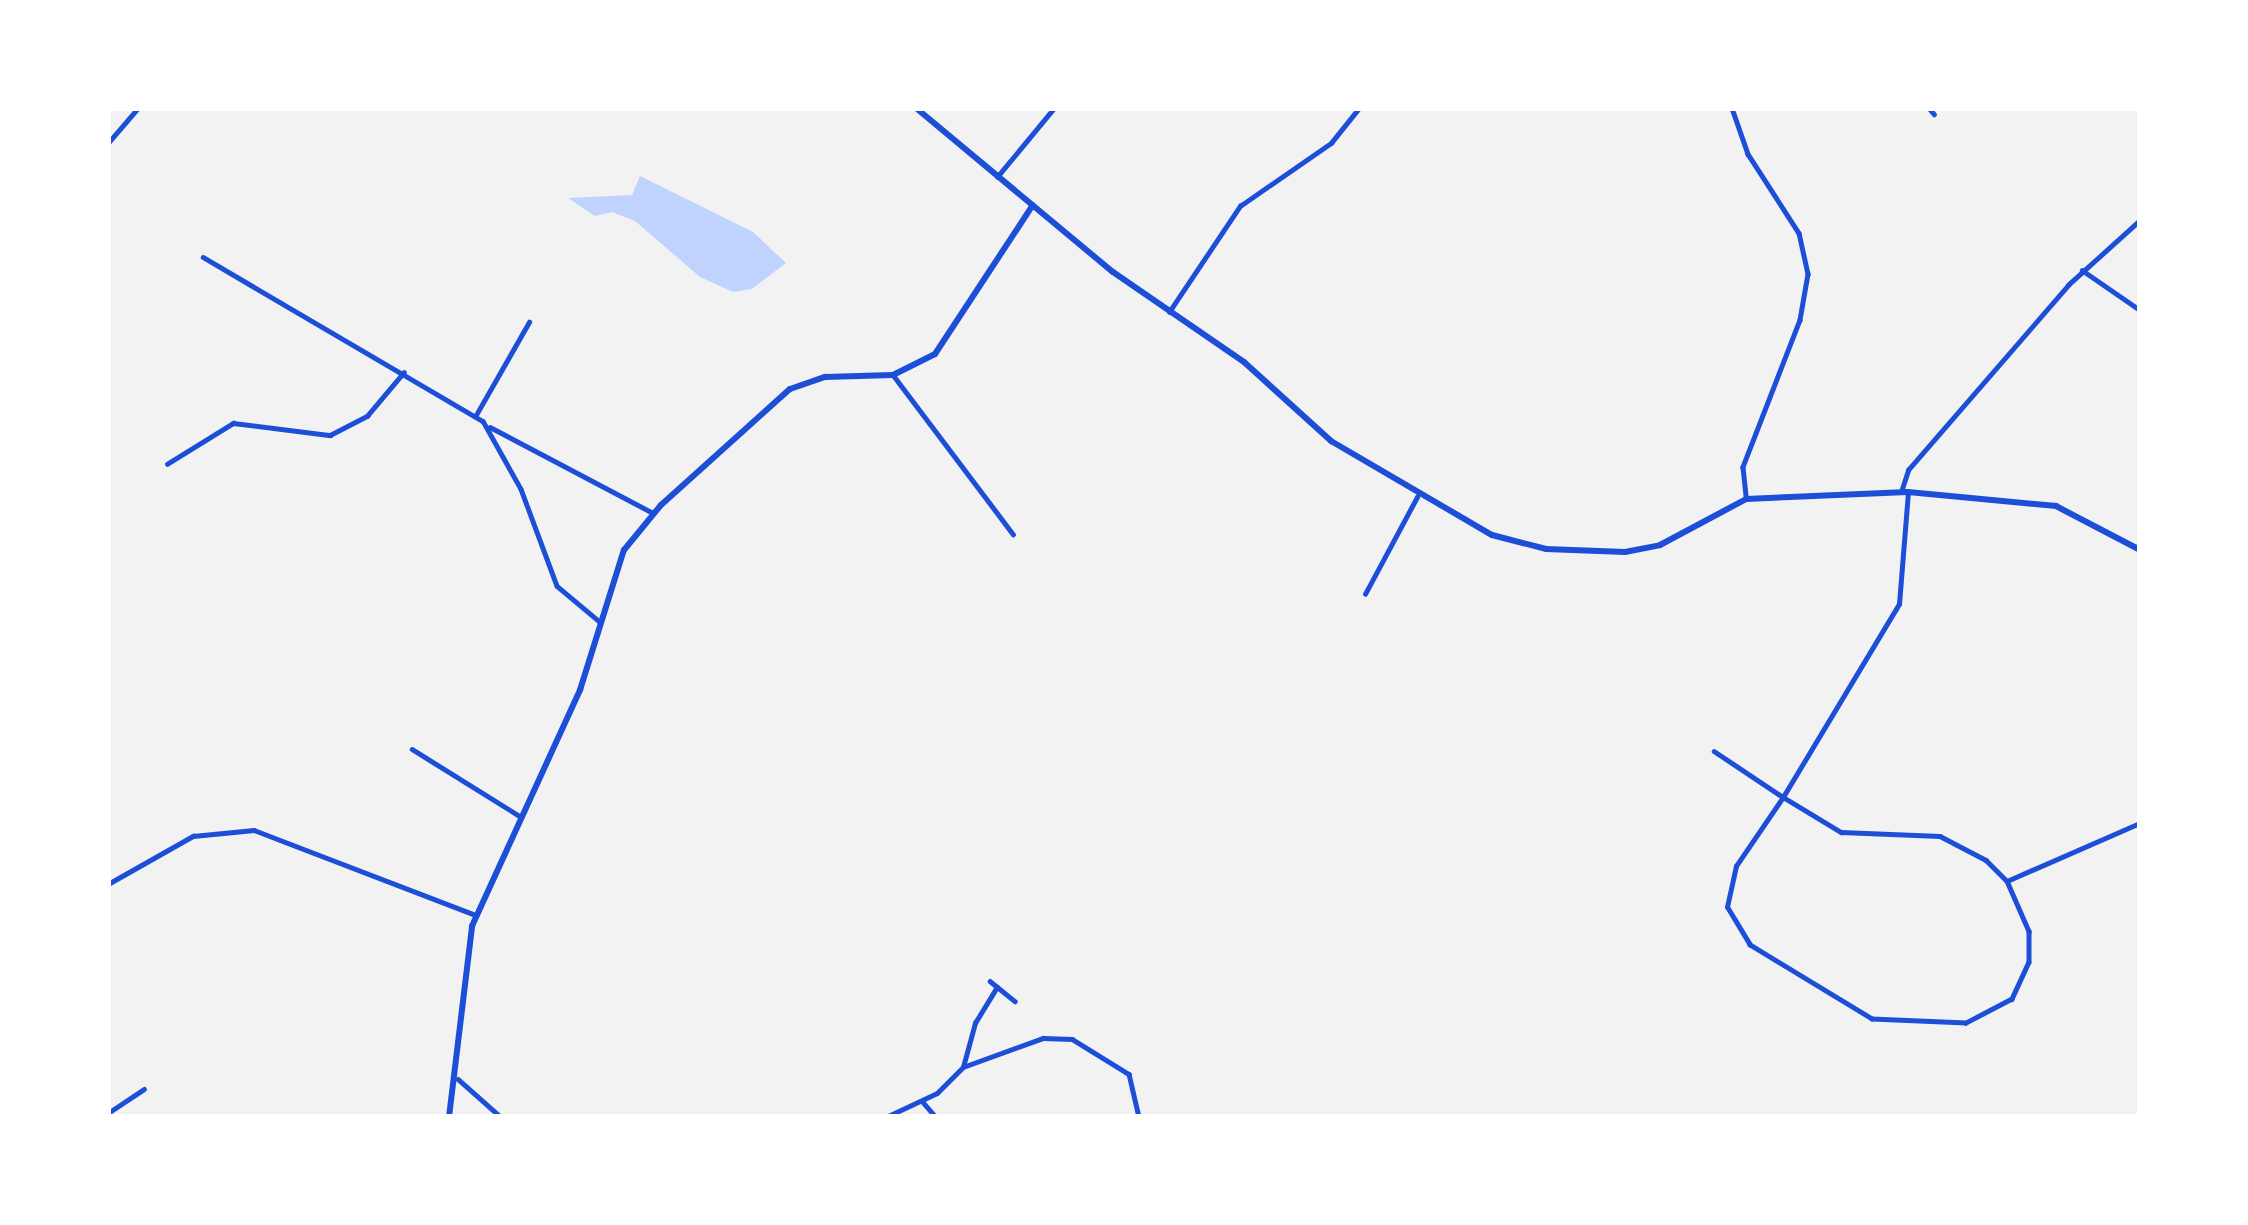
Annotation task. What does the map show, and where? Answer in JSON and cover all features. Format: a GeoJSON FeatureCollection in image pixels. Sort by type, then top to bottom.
{"type":"FeatureCollection","features":[{"type":"Feature","properties":{"kind":"street"},"geometry":{"type":"LineString","coordinates":[[108,143],[138,108]]}},
{"type":"Feature","properties":{"kind":"street"},"geometry":{"type":"LineString","coordinates":[[916,108],[1169,312],[1244,362],[1331,441],[1417,496],[1510,541],[1603,553],[1660,545],[1746,499],[1905,492],[2056,506],[2140,550]]}},
{"type":"Feature","properties":{"kind":"street"},"geometry":{"type":"LineString","coordinates":[[998,177],[1054,108]]}},
{"type":"Feature","properties":{"kind":"street"},"geometry":{"type":"LineString","coordinates":[[1169,312],[1240,206],[1331,142],[1359,108]]}},
{"type":"Feature","properties":{"kind":"street"},"geometry":{"type":"LineString","coordinates":[[1732,108],[1748,154],[1799,233],[1808,274],[1800,320],[1743,467],[1746,499]]}},
{"type":"Feature","properties":{"kind":"street"},"geometry":{"type":"LineString","coordinates":[[449,1117],[458,1079],[464,959],[476,915],[518,815],[580,690],[617,562],[653,513],[790,389],[825,377],[893,375],[935,354],[1033,205]]}},
{"type":"Feature","properties":{"kind":"street"},"geometry":{"type":"LineString","coordinates":[[1714,751],[1783,796],[1852,835],[1918,833],[1956,842],[2007,881],[2030,945],[2020,987],[2002,1008],[1953,1023],[1855,1013],[1745,941],[1730,918],[1730,877],[1783,796],[1899,604],[1905,492],[1911,465],[2082,270],[2140,220]]}},
{"type":"Feature","properties":{"kind":"street"},"geometry":{"type":"LineString","coordinates":[[203,257],[404,372],[488,427],[653,513]]}},
{"type":"Feature","properties":{"kind":"street"},"geometry":{"type":"LineString","coordinates":[[2082,270],[2140,310]]}},
{"type":"Feature","properties":{"kind":"street"},"geometry":{"type":"LineString","coordinates":[[476,415],[529,322]]}},
{"type":"Feature","properties":{"kind":"street"},"geometry":{"type":"LineString","coordinates":[[167,464],[233,423],[330,435],[367,416],[404,372]]}},
{"type":"Feature","properties":{"kind":"street"},"geometry":{"type":"LineString","coordinates":[[893,375],[1013,534]]}},
{"type":"Feature","properties":{"kind":"street"},"geometry":{"type":"LineString","coordinates":[[488,427],[557,586],[600,622]]}},
{"type":"Feature","properties":{"kind":"street"},"geometry":{"type":"LineString","coordinates":[[1365,594],[1417,496]]}},
{"type":"Feature","properties":{"kind":"street"},"geometry":{"type":"LineString","coordinates":[[412,749],[518,815]]}},
{"type":"Feature","properties":{"kind":"street"},"geometry":{"type":"LineString","coordinates":[[2007,881],[2140,824]]}},
{"type":"Feature","properties":{"kind":"street"},"geometry":{"type":"LineString","coordinates":[[108,884],[193,836],[254,830],[476,915]]}},
{"type":"Feature","properties":{"kind":"street"},"geometry":{"type":"LineString","coordinates":[[990,981],[1015,1001]]}},
{"type":"Feature","properties":{"kind":"street"},"geometry":{"type":"LineString","coordinates":[[963,1067],[975,1023],[998,987]]}},
{"type":"Feature","properties":{"kind":"street"},"geometry":{"type":"LineString","coordinates":[[886,1117],[922,1101],[963,1067],[1043,1038],[1072,1039],[1129,1074],[1139,1117]]}},
{"type":"Feature","properties":{"kind":"street"},"geometry":{"type":"LineString","coordinates":[[458,1079],[501,1117]]}},
{"type":"Feature","properties":{"kind":"street"},"geometry":{"type":"LineString","coordinates":[[108,1113],[145,1089]]}},
{"type":"Feature","properties":{"kind":"street"},"geometry":{"type":"LineString","coordinates":[[922,1101],[936,1117]]}},
{"type":"Feature","properties":{"kind":"water"},"geometry":{"type":"Polygon","coordinates":[[[640,176],[753,232],[786,263],[752,289],[733,292],[700,277],[635,221],[612,212],[595,216],[568,198],[632,195],[640,176]]]}}]}
